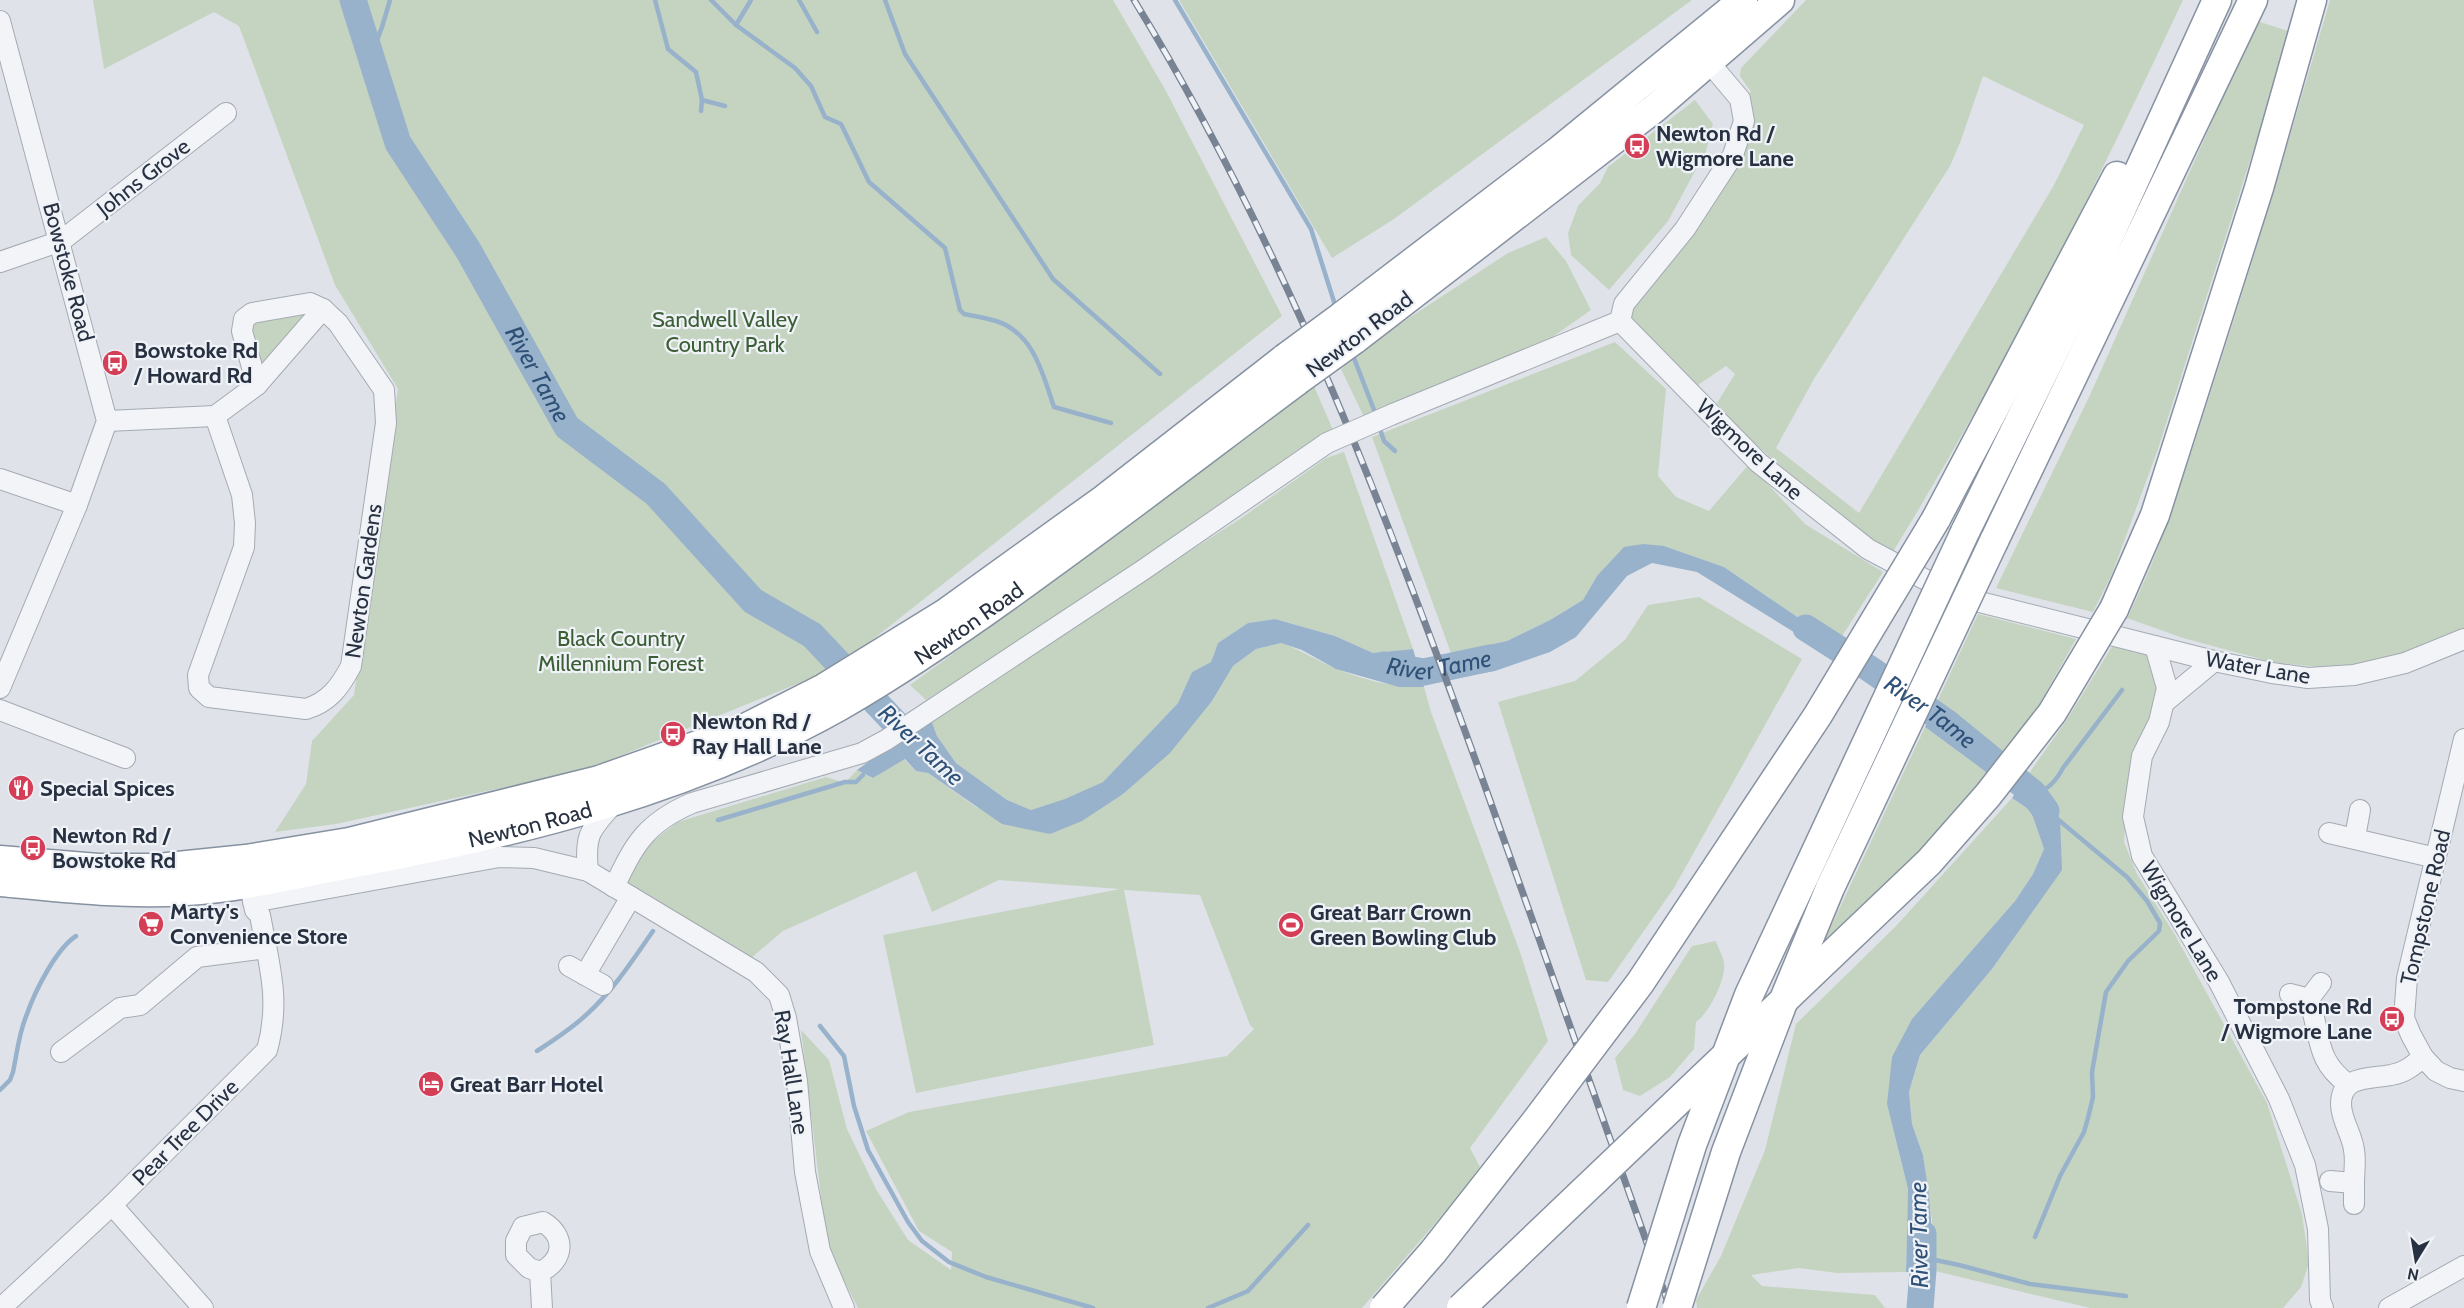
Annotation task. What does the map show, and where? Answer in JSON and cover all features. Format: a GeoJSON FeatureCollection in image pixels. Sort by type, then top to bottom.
{"type":"FeatureCollection","features":[{"type":"Feature","properties":{"kind":"highway","name":"Newton Road"},"geometry":{"type":"LineString","coordinates":[[0,882],[136,892],[188,891],[255,885],[432,849],[615,802],[732,758],[885,665],[967,626],[1123,512],[1291,369],[1655,108],[1743,0]]}},
{"type":"Feature","properties":{"kind":"highway","name":"Newton Road"},"geometry":{"type":"LineString","coordinates":[[1701,53],[1780,0]]}},
{"type":"Feature","properties":{"kind":"highway"},"geometry":{"type":"LineString","coordinates":[[1384,1308],[1433,1252],[1640,983],[1818,715],[1936,519],[2121,169],[2207,0]]}},
{"type":"Feature","properties":{"kind":"highway"},"geometry":{"type":"LineString","coordinates":[[1641,1308],[1692,1145],[1749,995],[1965,532],[2090,278],[2217,0]]}},
{"type":"Feature","properties":{"kind":"highway"},"geometry":{"type":"LineString","coordinates":[[1677,1308],[1726,1152],[1791,981],[1830,888],[2253,0]]}},
{"type":"Feature","properties":{"kind":"highway"},"geometry":{"type":"LineString","coordinates":[[1461,1308],[1929,862],[1988,795],[2052,713],[2114,609],[2155,515],[2259,188],[2312,0]]}},
{"type":"Feature","properties":{"kind":"highway","name":"Newton Road"},"geometry":{"type":"LineString","coordinates":[[0,860],[98,868],[158,868],[255,885],[349,842],[598,780],[831,698]]}},
{"type":"Feature","properties":{"kind":"street","name":"Bowstoke Road"},"geometry":{"type":"LineString","coordinates":[[0,21],[61,241],[107,422]]}},
{"type":"Feature","properties":{"kind":"street"},"geometry":{"type":"LineString","coordinates":[[614,887],[634,846],[657,822],[673,811],[692,802],[862,753],[886,740],[1143,570],[1327,443],[1620,321],[1624,304],[1685,229],[1733,155],[1744,121],[1740,99],[1701,53]]}},
{"type":"Feature","properties":{"kind":"street","name":"Johns Grove"},"geometry":{"type":"LineString","coordinates":[[0,262],[61,241],[226,113]]}},
{"type":"Feature","properties":{"kind":"street"},"geometry":{"type":"LineString","coordinates":[[2,678],[77,505],[107,422],[215,416],[257,385],[323,309],[310,303],[252,313],[244,319],[242,331],[257,385]]}},
{"type":"Feature","properties":{"kind":"street","name":"Newton Gardens"},"geometry":{"type":"LineString","coordinates":[[215,416],[242,495],[245,523],[244,547],[198,675],[199,688],[209,697],[306,709],[321,704],[343,682],[351,666],[387,407],[384,390],[338,323],[323,309]]}},
{"type":"Feature","properties":{"kind":"street","name":"Wigmore Lane"},"geometry":{"type":"LineString","coordinates":[[1620,321],[1759,463],[1868,549],[1956,596],[2155,646],[2168,688],[2160,722],[2142,756],[2133,817],[2142,856],[2219,982],[2279,1099],[2305,1165],[2318,1229],[2320,1300],[2323,1308]]}},
{"type":"Feature","properties":{"kind":"street"},"geometry":{"type":"LineString","coordinates":[[0,478],[77,505]]}},
{"type":"Feature","properties":{"kind":"street","name":"Water Lane"},"geometry":{"type":"LineString","coordinates":[[2155,646],[2214,661],[2308,678],[2354,675],[2462,647]]}},
{"type":"Feature","properties":{"kind":"street"},"geometry":{"type":"LineString","coordinates":[[2166,701],[2214,661]]}},
{"type":"Feature","properties":{"kind":"street"},"geometry":{"type":"LineString","coordinates":[[0,710],[125,758]]}},
{"type":"Feature","properties":{"kind":"street","name":"Tompstone Road"},"geometry":{"type":"LineString","coordinates":[[2464,740],[2404,996],[2404,1018],[2423,1057],[2436,1071],[2450,1078],[2464,1081]]}},
{"type":"Feature","properties":{"kind":"street"},"geometry":{"type":"LineString","coordinates":[[644,791],[657,822]]}},
{"type":"Feature","properties":{"kind":"street"},"geometry":{"type":"LineString","coordinates":[[588,871],[585,847],[591,829],[615,802]]}},
{"type":"Feature","properties":{"kind":"street"},"geometry":{"type":"LineString","coordinates":[[2355,837],[2360,810]]}},
{"type":"Feature","properties":{"kind":"street"},"geometry":{"type":"LineString","coordinates":[[2329,833],[2355,837],[2436,858]]}},
{"type":"Feature","properties":{"kind":"street","name":"Newton Road"},"geometry":{"type":"LineString","coordinates":[[255,885],[499,857],[534,858],[588,871]]}},
{"type":"Feature","properties":{"kind":"street","name":"Ray Hall Lane"},"geometry":{"type":"LineString","coordinates":[[588,871],[756,972],[779,995],[786,1018],[797,1082],[805,1172],[820,1251],[844,1308]]}},
{"type":"Feature","properties":{"kind":"street","name":"Pear Tree Drive"},"geometry":{"type":"LineString","coordinates":[[1,1308],[112,1205],[267,1050],[272,1032],[275,992],[255,885]]}},
{"type":"Feature","properties":{"kind":"street"},"geometry":{"type":"LineString","coordinates":[[603,985],[577,970],[632,897]]}},
{"type":"Feature","properties":{"kind":"street"},"geometry":{"type":"LineString","coordinates":[[61,1052],[120,1008],[140,1005],[197,957],[266,948]]}},
{"type":"Feature","properties":{"kind":"street"},"geometry":{"type":"LineString","coordinates":[[2309,999],[2321,983]]}},
{"type":"Feature","properties":{"kind":"street"},"geometry":{"type":"LineString","coordinates":[[2290,994],[2309,999]]}},
{"type":"Feature","properties":{"kind":"street"},"geometry":{"type":"LineString","coordinates":[[2309,999],[2317,1021],[2323,1056],[2327,1065],[2334,1074],[2348,1084]]}},
{"type":"Feature","properties":{"kind":"street"},"geometry":{"type":"LineString","coordinates":[[2354,1204],[2355,1151],[2341,1104],[2348,1084],[2366,1077],[2391,1075],[2403,1071],[2423,1057]]}},
{"type":"Feature","properties":{"kind":"street"},"geometry":{"type":"LineString","coordinates":[[2330,1181],[2354,1183]]}},
{"type":"Feature","properties":{"kind":"street"},"geometry":{"type":"LineString","coordinates":[[112,1205],[203,1308]]}},
{"type":"Feature","properties":{"kind":"street"},"geometry":{"type":"LineString","coordinates":[[2389,1308],[2417,1302],[2464,1266]]}},
{"type":"Feature","properties":{"kind":"street"},"geometry":{"type":"LineString","coordinates":[[540,1272],[542,1308]]}},
{"type":"Feature","properties":{"kind":"green space","name":"Sandwell Valley Country Park"},"geometry":{"type":"Polygon","coordinates":[[[93,0],[1113,0],[1166,91],[1282,316],[867,644],[814,677],[588,769],[336,824],[275,832],[306,784],[312,741],[354,695],[398,389],[335,285],[239,26],[214,12],[104,69],[93,0]]]}},
{"type":"Feature","properties":{"kind":"green space"},"geometry":{"type":"Polygon","coordinates":[[[1179,0],[1692,0],[1394,219],[1332,258],[1179,0]]]}},
{"type":"Feature","properties":{"kind":"green space"},"geometry":{"type":"Polygon","coordinates":[[[1806,0],[2183,0],[2116,141],[2009,351],[1932,488],[1891,555],[1857,533],[1736,427],[1717,403],[1735,374],[1726,366],[1695,387],[1628,319],[1633,300],[1700,218],[1746,96],[1751,92],[1740,76],[1741,68],[1806,0]],[[1983,76],[1950,166],[1814,379],[1776,448],[1859,513],[2054,185],[2084,125],[1983,76]]]}},
{"type":"Feature","properties":{"kind":"green space"},"geometry":{"type":"Polygon","coordinates":[[[2330,0],[2464,0],[2464,634],[2383,660],[2336,669],[2272,662],[2183,638],[2127,618],[2164,533],[2184,475],[2258,243],[2330,0]]]}},
{"type":"Feature","properties":{"kind":"green space"},"geometry":{"type":"Polygon","coordinates":[[[2257,21],[2291,32],[2158,449],[2112,574],[2093,612],[1996,588],[2090,395],[2257,21]]]}},
{"type":"Feature","properties":{"kind":"green space"},"geometry":{"type":"Polygon","coordinates":[[[1695,100],[1713,124],[1706,151],[1668,221],[1609,290],[1571,255],[1568,233],[1578,206],[1600,183],[1608,167],[1695,100]]]}},
{"type":"Feature","properties":{"kind":"green space"},"geometry":{"type":"Polygon","coordinates":[[[1546,237],[1566,261],[1591,310],[1548,340],[1364,417],[1341,369],[1380,337],[1508,253],[1546,237]]]}},
{"type":"Feature","properties":{"kind":"green space"},"geometry":{"type":"Polygon","coordinates":[[[311,309],[265,365],[260,366],[250,332],[252,323],[311,309]]]}},
{"type":"Feature","properties":{"kind":"green space"},"geometry":{"type":"Polygon","coordinates":[[[1615,342],[1666,389],[1658,476],[1676,497],[1709,511],[1749,464],[1805,524],[1883,572],[1837,644],[1724,567],[1664,546],[1597,576],[1583,600],[1550,620],[1507,641],[1451,653],[1372,437],[1615,342]]]}},
{"type":"Feature","properties":{"kind":"green space"},"geometry":{"type":"Polygon","coordinates":[[[1314,386],[1333,430],[1302,447],[1054,620],[926,700],[910,685],[1136,521],[1314,386]]]}},
{"type":"Feature","properties":{"kind":"green space"},"geometry":{"type":"Polygon","coordinates":[[[1344,452],[1413,649],[1373,653],[1335,636],[1275,619],[1248,623],[1218,643],[1211,662],[1192,672],[1178,703],[1103,782],[1066,799],[1031,810],[1007,800],[956,763],[937,736],[930,717],[1240,519],[1326,458],[1344,452]]]}},
{"type":"Feature","properties":{"kind":"green space"},"geometry":{"type":"Polygon","coordinates":[[[1699,597],[1802,659],[1674,888],[1608,982],[1586,980],[1498,702],[1575,681],[1625,640],[1648,605],[1699,597]]]}},
{"type":"Feature","properties":{"kind":"green space"},"geometry":{"type":"Polygon","coordinates":[[[1978,614],[2076,639],[2039,705],[2001,755],[1936,704],[1978,614]]]}},
{"type":"Feature","properties":{"kind":"green space"},"geometry":{"type":"Polygon","coordinates":[[[1281,643],[1358,677],[1391,685],[1424,687],[1431,712],[1520,952],[1548,1041],[1470,1148],[1480,1167],[1451,1205],[1362,1308],[858,1308],[827,1247],[801,1030],[829,1060],[847,1129],[876,1189],[908,1240],[951,1270],[952,1252],[919,1231],[866,1131],[909,1112],[1227,1056],[1254,1029],[1250,1025],[1200,895],[1124,890],[1154,1045],[916,1093],[883,935],[1120,889],[999,880],[932,912],[916,871],[783,931],[750,959],[625,882],[645,847],[678,822],[826,777],[845,783],[857,770],[873,778],[904,759],[916,771],[928,773],[976,807],[1050,834],[1212,701],[1233,666],[1256,649],[1281,643]]]}},
{"type":"Feature","properties":{"kind":"green space"},"geometry":{"type":"Polygon","coordinates":[[[2113,645],[2151,655],[2158,694],[2129,770],[2124,842],[2137,874],[2175,935],[2267,1103],[2302,1214],[2309,1263],[2301,1287],[2283,1308],[2090,1308],[1935,1271],[1934,1235],[1923,1155],[1912,1124],[1909,1092],[1920,1055],[1992,969],[2061,870],[2043,791],[2025,779],[2066,721],[2113,645]]]}},
{"type":"Feature","properties":{"kind":"green space"},"geometry":{"type":"Polygon","coordinates":[[[1925,727],[1989,774],[1956,815],[1818,954],[1925,727]]]}},
{"type":"Feature","properties":{"kind":"green space"},"geometry":{"type":"Polygon","coordinates":[[[2012,798],[2031,811],[2044,849],[2033,874],[2015,901],[1912,1019],[1887,1104],[1908,1189],[1906,1272],[1837,1273],[1799,1268],[1751,1275],[1762,1286],[1875,1295],[1885,1308],[1697,1308],[1696,1300],[1721,1256],[1765,1150],[1796,1024],[1897,925],[2012,798]]]}},
{"type":"Feature","properties":{"kind":"green space"},"geometry":{"type":"Polygon","coordinates":[[[1716,941],[1723,958],[1724,970],[1711,1004],[1696,1022],[1694,1049],[1670,1077],[1640,1096],[1623,1090],[1615,1058],[1635,1034],[1692,946],[1716,941]]]}},
{"type":"Feature","properties":{"kind":"water"},"geometry":{"type":"Polygon","coordinates":[[[1643,544],[1664,546],[1724,567],[1837,644],[1831,655],[1697,572],[1652,563],[1627,576],[1576,637],[1550,652],[1495,671],[1458,677],[1451,653],[1507,641],[1550,620],[1583,600],[1597,576],[1624,547],[1643,544]]]}},
{"type":"Feature","properties":{"kind":"water"},"geometry":{"type":"Polygon","coordinates":[[[1275,619],[1335,636],[1373,653],[1413,649],[1424,687],[1399,687],[1336,669],[1302,650],[1281,643],[1256,649],[1233,666],[1212,701],[1170,753],[1123,794],[1082,821],[1050,834],[1002,824],[928,773],[916,771],[905,759],[873,778],[857,770],[930,717],[937,736],[956,763],[1007,800],[1031,810],[1065,799],[1103,782],[1178,703],[1192,672],[1211,662],[1218,643],[1248,623],[1275,619]]]}},
{"type":"Feature","properties":{"kind":"water"},"geometry":{"type":"Polygon","coordinates":[[[1936,704],[2001,755],[1989,774],[1925,727],[1936,704]]]}},
{"type":"Feature","properties":{"kind":"water"},"geometry":{"type":"Polygon","coordinates":[[[2025,779],[2043,791],[2060,819],[2062,870],[1992,969],[1920,1055],[1909,1092],[1912,1124],[1923,1155],[1929,1195],[1935,1271],[1906,1272],[1908,1189],[1887,1104],[1892,1057],[1912,1019],[2015,901],[2033,874],[2044,849],[2031,811],[2012,798],[2025,779]]]}},
{"type":"Feature","properties":{"kind":"waterway","name":"River Tame"},"geometry":{"type":"LineString","coordinates":[[353,0],[398,143],[468,250],[567,427],[656,494],[753,601],[812,635],[920,749]]}},
{"type":"Feature","properties":{"kind":"waterway","name":"River Tame"},"geometry":{"type":"LineString","coordinates":[[371,56],[390,0]]}},
{"type":"Feature","properties":{"kind":"waterway"},"geometry":{"type":"LineString","coordinates":[[655,0],[668,49],[696,72],[702,100],[725,106]]}},
{"type":"Feature","properties":{"kind":"waterway"},"geometry":{"type":"LineString","coordinates":[[711,0],[736,25],[795,68],[811,86],[825,117],[841,124],[869,182],[945,248],[960,310],[964,314],[996,321],[1020,335],[1035,356],[1054,407],[1111,423]]}},
{"type":"Feature","properties":{"kind":"waterway"},"geometry":{"type":"LineString","coordinates":[[736,25],[751,0]]}},
{"type":"Feature","properties":{"kind":"waterway"},"geometry":{"type":"LineString","coordinates":[[799,0],[817,32]]}},
{"type":"Feature","properties":{"kind":"waterway"},"geometry":{"type":"LineString","coordinates":[[885,0],[905,54],[1053,279],[1160,374]]}},
{"type":"Feature","properties":{"kind":"waterway"},"geometry":{"type":"LineString","coordinates":[[1175,0],[1311,229],[1336,308]]}},
{"type":"Feature","properties":{"kind":"waterway"},"geometry":{"type":"LineString","coordinates":[[701,111],[702,100]]}},
{"type":"Feature","properties":{"kind":"waterway"},"geometry":{"type":"LineString","coordinates":[[1352,353],[1376,415]]}},
{"type":"Feature","properties":{"kind":"waterway"},"geometry":{"type":"LineString","coordinates":[[1379,426],[1384,441],[1395,451]]}},
{"type":"Feature","properties":{"kind":"waterway","name":"River Tame"},"geometry":{"type":"LineString","coordinates":[[1806,628],[1946,722],[2033,793],[2046,811]]}},
{"type":"Feature","properties":{"kind":"waterway","name":"River Tame"},"geometry":{"type":"LineString","coordinates":[[1384,665],[1424,672],[1490,658]]}},
{"type":"Feature","properties":{"kind":"waterway"},"geometry":{"type":"LineString","coordinates":[[2037,792],[2045,789],[2055,780],[2122,690]]}},
{"type":"Feature","properties":{"kind":"waterway"},"geometry":{"type":"LineString","coordinates":[[718,820],[845,782],[856,782],[863,775]]}},
{"type":"Feature","properties":{"kind":"waterway"},"geometry":{"type":"LineString","coordinates":[[2035,1237],[2060,1176],[2084,1132],[2093,1097],[2092,1072],[2106,992],[2128,961],[2159,931],[2160,923],[2147,901],[2127,877],[2055,817]]}},
{"type":"Feature","properties":{"kind":"waterway"},"geometry":{"type":"LineString","coordinates":[[537,1051],[568,1030],[596,1006],[622,975],[653,931]]}},
{"type":"Feature","properties":{"kind":"waterway"},"geometry":{"type":"LineString","coordinates":[[0,1090],[10,1080],[22,1028],[41,983],[61,950],[76,936]]}},
{"type":"Feature","properties":{"kind":"waterway"},"geometry":{"type":"LineString","coordinates":[[820,1026],[844,1056],[854,1106],[868,1150],[908,1222],[922,1241],[949,1262],[986,1277],[1093,1308]]}},
{"type":"Feature","properties":{"kind":"waterway"},"geometry":{"type":"LineString","coordinates":[[1208,1308],[1248,1291],[1308,1225]]}},
{"type":"Feature","properties":{"kind":"waterway","name":"River Tame"},"geometry":{"type":"LineString","coordinates":[[1920,1308],[1923,1234]]}},
{"type":"Feature","properties":{"kind":"waterway"},"geometry":{"type":"LineString","coordinates":[[1935,1260],[2030,1284],[2126,1296]]}},
{"type":"Feature","properties":{"kind":"railway"},"geometry":{"type":"LineString","coordinates":[[1134,0],[1189,94],[1240,190],[1287,288],[1372,487],[1450,690],[1670,1308]]}},
{"type":"Feature","properties":{"kind":"place","name":"Newton Rd / Wigmore Lane"},"geometry":{"type":"Point","coordinates":[1637,146]}},
{"type":"Feature","properties":{"kind":"place","name":"Bowstoke Rd / Howard Rd"},"geometry":{"type":"Point","coordinates":[115,363]}},
{"type":"Feature","properties":{"kind":"place","name":"Newton Rd / Ray Hall Lane"},"geometry":{"type":"Point","coordinates":[673,734]}},
{"type":"Feature","properties":{"kind":"place","name":"Special Spices"},"geometry":{"type":"Point","coordinates":[21,788]}},
{"type":"Feature","properties":{"kind":"place","name":"Newton Rd / Bowstoke Rd"},"geometry":{"type":"Point","coordinates":[33,848]}},
{"type":"Feature","properties":{"kind":"place","name":"Marty's Convenience Store"},"geometry":{"type":"Point","coordinates":[151,924]}},
{"type":"Feature","properties":{"kind":"place","name":"Great Barr Crown Green Bowling Club"},"geometry":{"type":"Point","coordinates":[1291,925]}},
{"type":"Feature","properties":{"kind":"place","name":"Tompstone Rd / Wigmore Lane"},"geometry":{"type":"Point","coordinates":[2392,1019]}},
{"type":"Feature","properties":{"kind":"place","name":"Great Barr Hotel"},"geometry":{"type":"Point","coordinates":[431,1084]}},
{"type":"Feature","properties":{"kind":"park label","name":"Black Country Millennium Forest"},"geometry":{"type":"Point","coordinates":[621,650]}}]}
